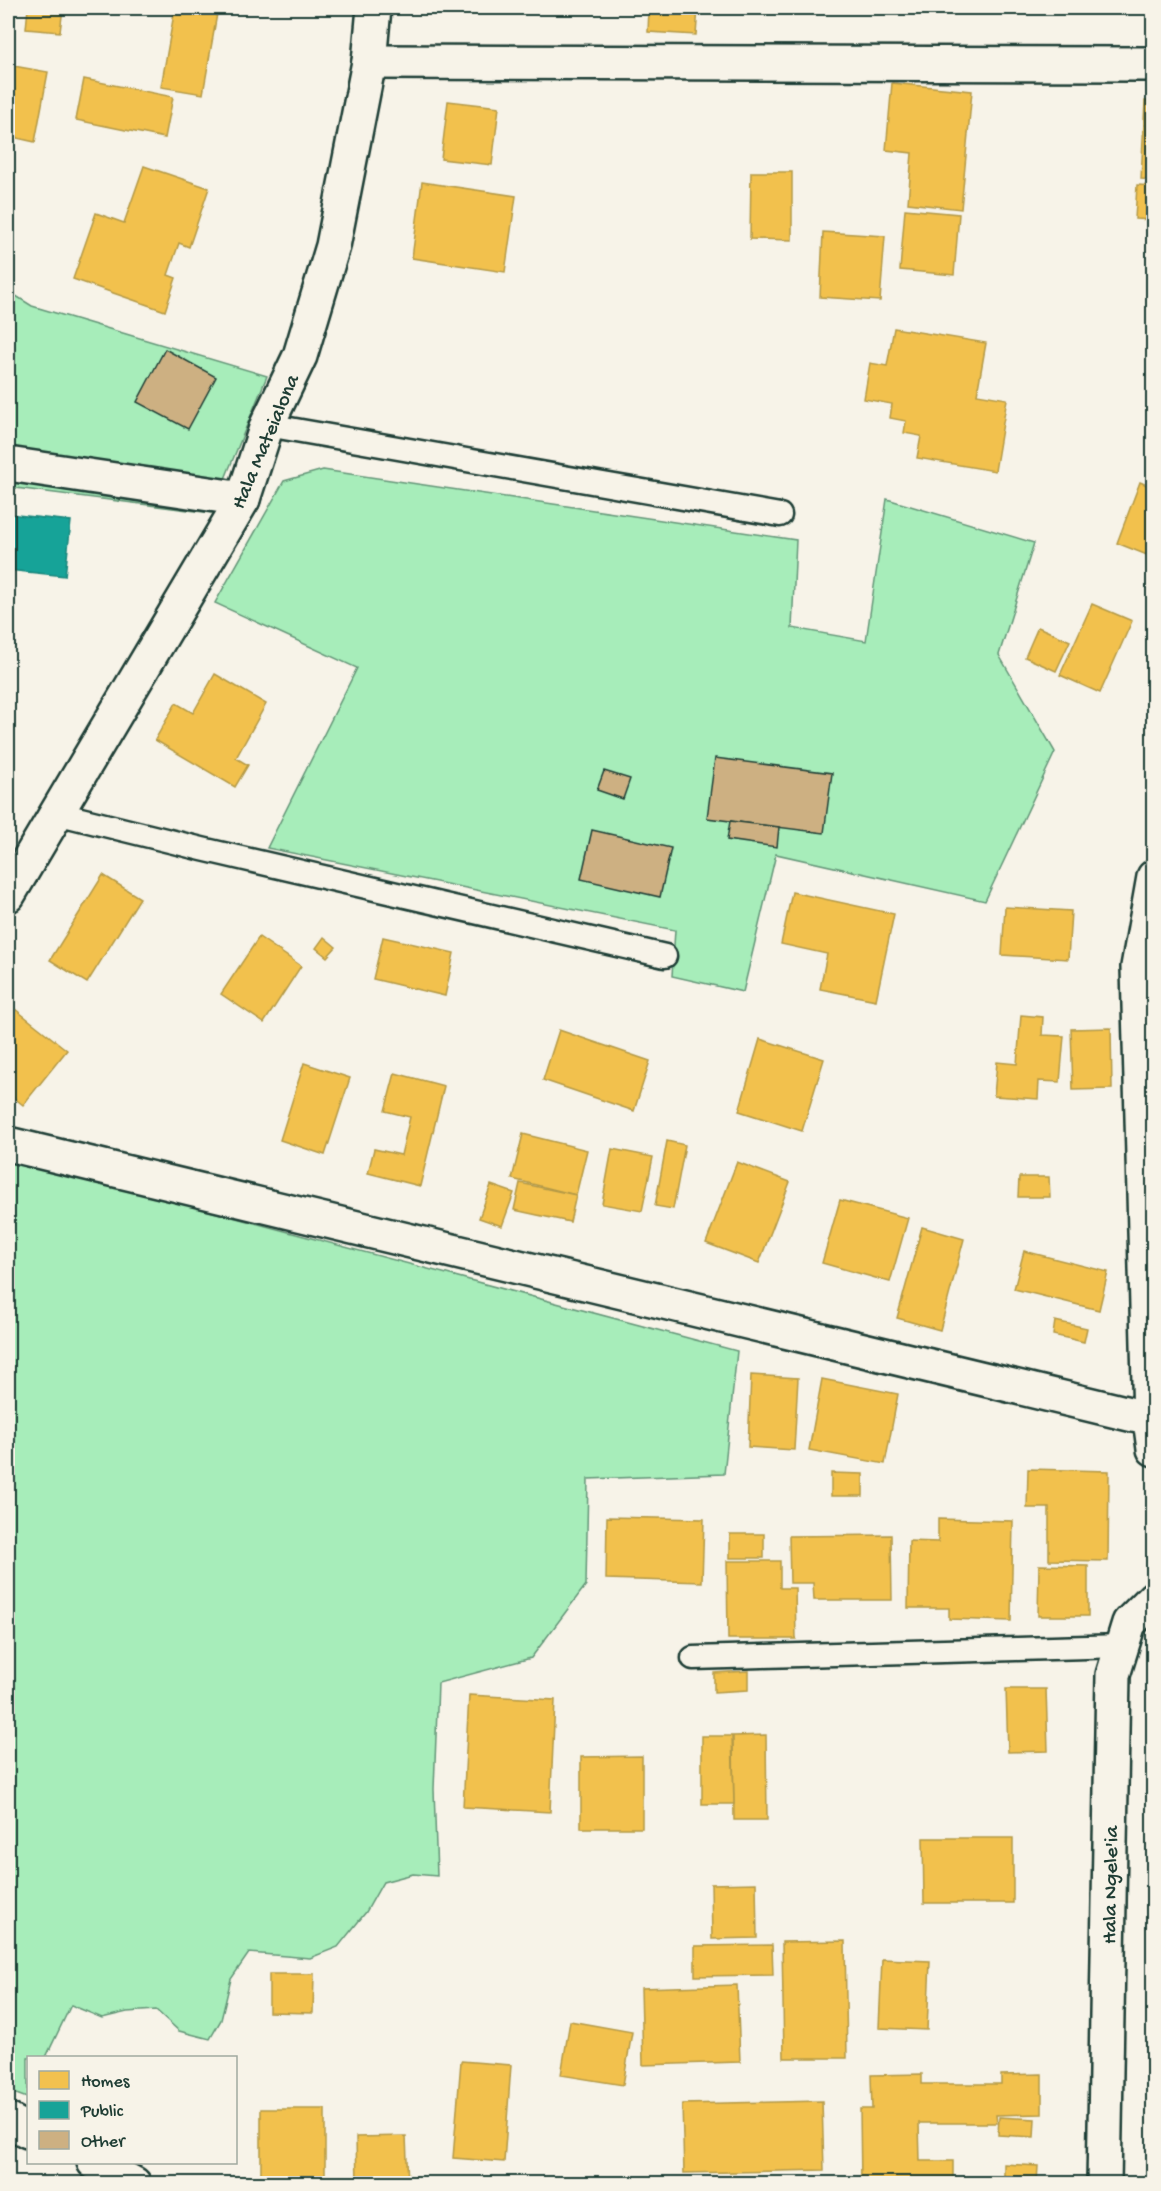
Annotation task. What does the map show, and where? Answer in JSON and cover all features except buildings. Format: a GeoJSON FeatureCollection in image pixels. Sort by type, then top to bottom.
{"type":"FeatureCollection","features":[{"type":"Feature","properties":{"kind":"street","name":"Hala Mateialona"},"geometry":{"type":"LineString","coordinates":[[8,895],[243,499],[267,425],[300,356],[333,246],[369,62],[374,8]]}},
{"type":"Feature","properties":{"kind":"street"},"geometry":{"type":"LineString","coordinates":[[369,62],[1154,64]]}},
{"type":"Feature","properties":{"kind":"street"},"geometry":{"type":"LineString","coordinates":[[8,464],[243,499]]}},
{"type":"Feature","properties":{"kind":"street"},"geometry":{"type":"LineString","coordinates":[[8,1144],[1152,1434],[1138,967],[1154,878]]}},
{"type":"Feature","properties":{"kind":"street","name":"Hala Ngele'ia"},"geometry":{"type":"LineString","coordinates":[[1104,2184],[1113,1676],[1129,1623],[1154,1598]]}},
{"type":"Feature","properties":{"kind":"street"},"geometry":{"type":"LineString","coordinates":[[8,2120],[27,2130]]}},
{"type":"Feature","properties":{"kind":"street"},"geometry":{"type":"LineString","coordinates":[[96,2164],[134,2184]]}},
{"type":"Feature","properties":{"kind":"lane"},"geometry":{"type":"LineString","coordinates":[[267,425],[780,515]]}},
{"type":"Feature","properties":{"kind":"lane"},"geometry":{"type":"LineString","coordinates":[[56,813],[665,956]]}},
{"type":"Feature","properties":{"kind":"lane"},"geometry":{"type":"LineString","coordinates":[[693,1658],[1122,1646]]}},
{"type":"Feature","properties":{"kind":"green space"},"geometry":{"type":"Polygon","coordinates":[[[8,291],[32,306],[267,376],[211,513],[8,487],[8,291]]]}},
{"type":"Feature","properties":{"kind":"green space"},"geometry":{"type":"Polygon","coordinates":[[[323,470],[796,540],[792,628],[866,641],[887,499],[1034,543],[999,655],[1055,752],[985,901],[776,854],[743,992],[672,976],[675,930],[267,848],[357,668],[215,603],[284,481],[323,470]]]}},
{"type":"Feature","properties":{"kind":"green space"},"geometry":{"type":"Polygon","coordinates":[[[8,1159],[737,1351],[724,1474],[588,1479],[586,1585],[531,1658],[438,1683],[434,1789],[437,1876],[413,1874],[383,1882],[366,1912],[338,1947],[310,1958],[249,1953],[231,1979],[221,2020],[210,2039],[179,2031],[156,2010],[127,2012],[102,2018],[71,2005],[46,2056],[27,2056],[27,2098],[8,2091],[8,1159]]]}}]}
